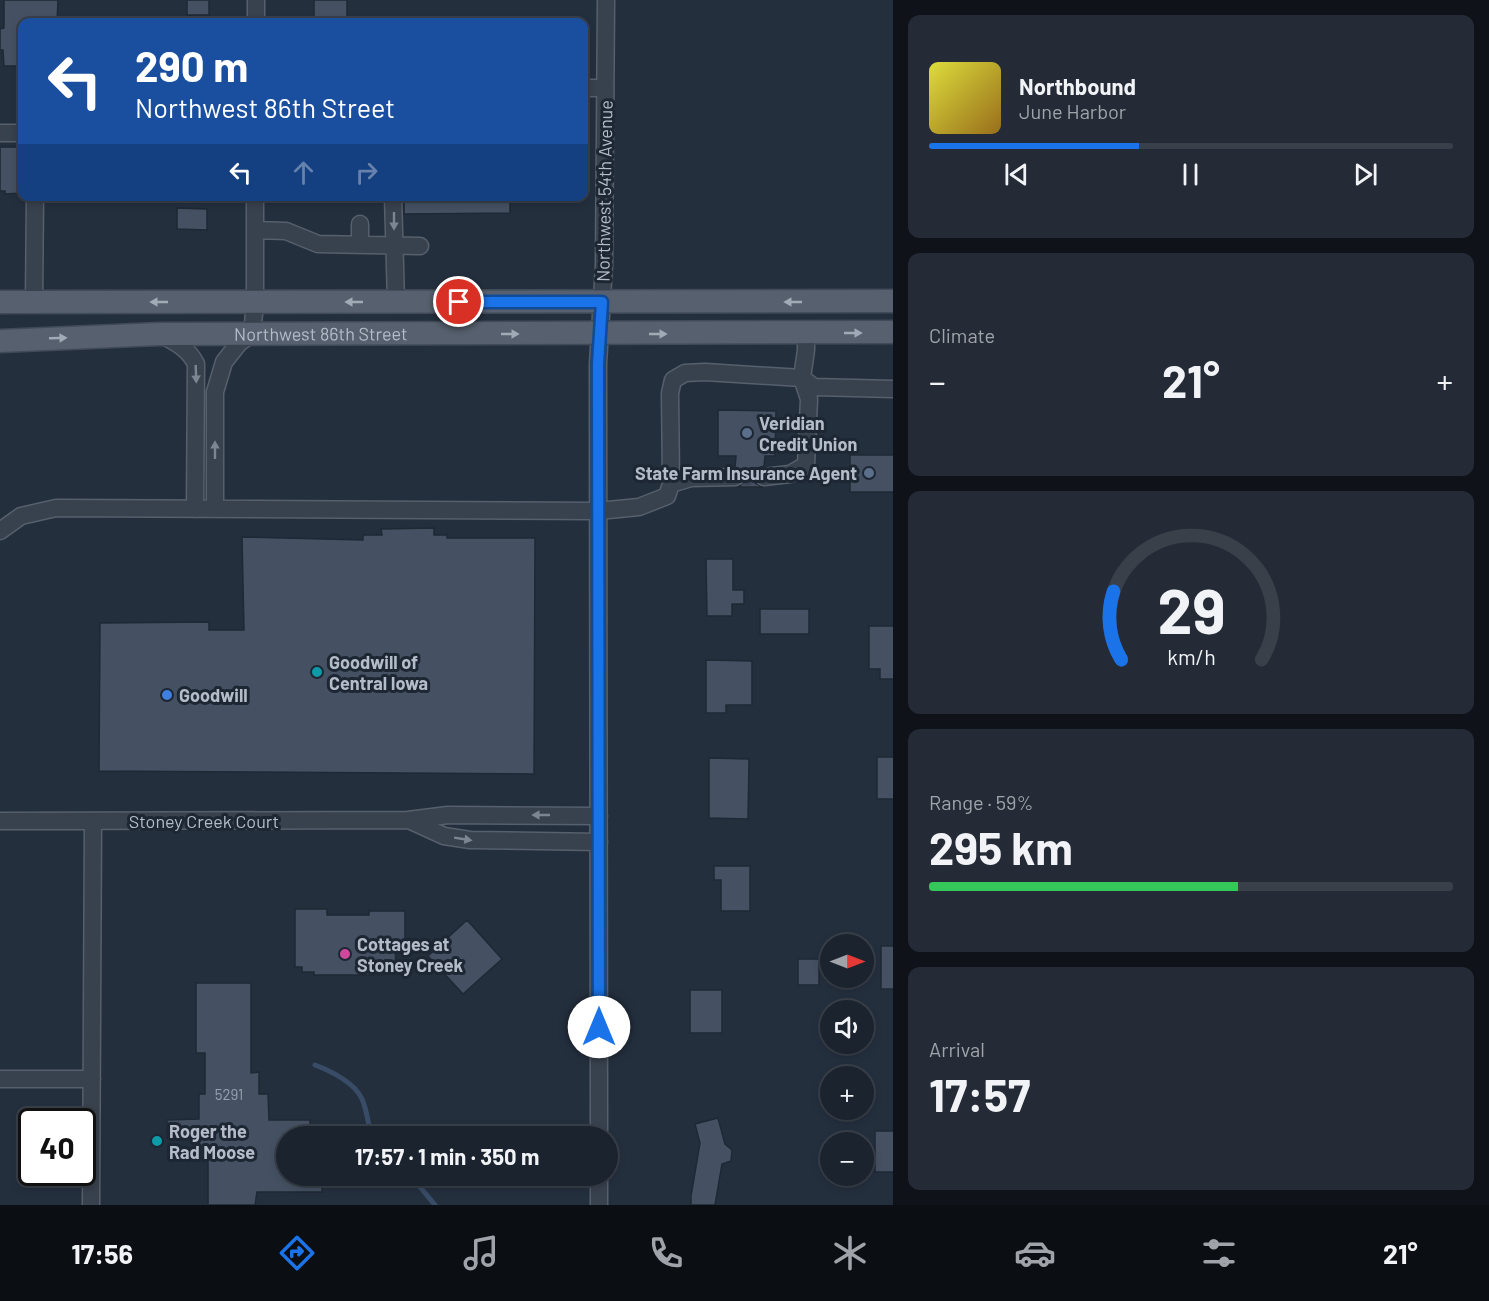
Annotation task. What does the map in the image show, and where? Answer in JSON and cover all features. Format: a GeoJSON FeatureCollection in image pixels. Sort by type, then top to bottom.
{"type":"FeatureCollection","features":[{"type":"Feature","properties":{"kind":"main road","name":"Northwest 86th Street"},"geometry":{"type":"LineString","coordinates":[[0,302],[893,302]]}},
{"type":"Feature","properties":{"kind":"main road","name":"Northwest 86th Street"},"geometry":{"type":"LineString","coordinates":[[0,341],[159,334],[893,332]]}},
{"type":"Feature","properties":{"kind":"street"},"geometry":{"type":"LineString","coordinates":[[256,0],[256,18]]}},
{"type":"Feature","properties":{"kind":"street","name":"Northwest 54th Avenue"},"geometry":{"type":"LineString","coordinates":[[599,1126],[598,511],[606,0]]}},
{"type":"Feature","properties":{"kind":"street"},"geometry":{"type":"LineString","coordinates":[[588,88],[605,88]]}},
{"type":"Feature","properties":{"kind":"street"},"geometry":{"type":"LineString","coordinates":[[0,133],[18,133]]}},
{"type":"Feature","properties":{"kind":"street"},"geometry":{"type":"LineString","coordinates":[[34,302],[35,201]]}},
{"type":"Feature","properties":{"kind":"street"},"geometry":{"type":"LineString","coordinates":[[214,509],[214,392],[224,362],[239,343],[252,334],[255,303],[255,201]]}},
{"type":"Feature","properties":{"kind":"street"},"geometry":{"type":"LineString","coordinates":[[393,201],[396,302]]}},
{"type":"Feature","properties":{"kind":"street"},"geometry":{"type":"LineString","coordinates":[[360,224],[360,244]]}},
{"type":"Feature","properties":{"kind":"street"},"geometry":{"type":"LineString","coordinates":[[255,230],[286,231],[318,244],[420,246]]}},
{"type":"Feature","properties":{"kind":"street"},"geometry":{"type":"LineString","coordinates":[[764,477],[790,474],[806,465],[809,399],[802,378],[806,333]]}},
{"type":"Feature","properties":{"kind":"street"},"geometry":{"type":"LineString","coordinates":[[159,334],[190,353],[196,364],[195,509]]}},
{"type":"Feature","properties":{"kind":"street"},"geometry":{"type":"LineString","coordinates":[[0,531],[21,516],[56,508],[598,511],[639,507],[667,496],[671,484],[670,393],[673,380],[685,373],[705,372],[802,378],[814,387],[893,389]]}},
{"type":"Feature","properties":{"kind":"street"},"geometry":{"type":"LineString","coordinates":[[671,484],[691,478],[735,477]]}},
{"type":"Feature","properties":{"kind":"street","name":"Stoney Creek Court"},"geometry":{"type":"LineString","coordinates":[[0,821],[408,820],[448,815],[599,816]]}},
{"type":"Feature","properties":{"kind":"street","name":"Stoney Creek Court"},"geometry":{"type":"LineString","coordinates":[[408,820],[444,836],[470,840],[599,842]]}},
{"type":"Feature","properties":{"kind":"street"},"geometry":{"type":"LineString","coordinates":[[91,1205],[93,821]]}},
{"type":"Feature","properties":{"kind":"street"},"geometry":{"type":"LineString","coordinates":[[0,1079],[92,1079]]}},
{"type":"Feature","properties":{"kind":"street"},"geometry":{"type":"LineString","coordinates":[[599,1186],[599,1205]]}},
{"type":"Feature","properties":{"kind":"building"},"geometry":{"type":"Polygon","coordinates":[[[4,0],[58,0],[57,18],[18,18],[18,66],[4,66],[3,50],[0,50],[0,29],[4,28],[4,0]]]}},
{"type":"Feature","properties":{"kind":"building"},"geometry":{"type":"Polygon","coordinates":[[[187,0],[209,0],[209,15],[187,15],[187,0]]]}},
{"type":"Feature","properties":{"kind":"building"},"geometry":{"type":"Polygon","coordinates":[[[314,0],[347,0],[347,18],[314,18],[314,0]]]}},
{"type":"Feature","properties":{"kind":"building"},"geometry":{"type":"Polygon","coordinates":[[[0,147],[18,147],[18,193],[5,194],[5,191],[0,191],[0,147]]]}},
{"type":"Feature","properties":{"kind":"building"},"geometry":{"type":"Polygon","coordinates":[[[404,201],[510,201],[510,213],[404,214],[404,201]]]}},
{"type":"Feature","properties":{"kind":"building"},"geometry":{"type":"Polygon","coordinates":[[[177,208],[207,209],[207,230],[177,229],[177,208]]]}},
{"type":"Feature","properties":{"kind":"building","name":"Veridian Credit Union"},"geometry":{"type":"Polygon","coordinates":[[[718,410],[776,411],[775,456],[765,456],[764,466],[758,468],[754,473],[755,483],[763,487],[738,487],[744,483],[745,476],[744,471],[735,467],[736,456],[718,456],[718,410]]]}},
{"type":"Feature","properties":{"kind":"building"},"geometry":{"type":"Polygon","coordinates":[[[850,455],[893,455],[893,492],[850,492],[850,455]]]}},
{"type":"Feature","properties":{"kind":"building","name":"Goodwill of Central Iowa"},"geometry":{"type":"Polygon","coordinates":[[[434,528],[434,535],[447,535],[447,538],[535,538],[534,774],[99,771],[100,623],[209,622],[209,630],[244,630],[242,537],[363,540],[363,535],[382,535],[381,529],[434,528]]]}},
{"type":"Feature","properties":{"kind":"building"},"geometry":{"type":"Polygon","coordinates":[[[706,559],[733,559],[733,590],[744,590],[744,604],[732,604],[732,616],[707,616],[706,559]]]}},
{"type":"Feature","properties":{"kind":"building"},"geometry":{"type":"Polygon","coordinates":[[[760,609],[809,609],[809,634],[760,634],[760,609]]]}},
{"type":"Feature","properties":{"kind":"building"},"geometry":{"type":"Polygon","coordinates":[[[869,626],[893,626],[893,679],[880,679],[880,669],[869,669],[869,626]]]}},
{"type":"Feature","properties":{"kind":"building"},"geometry":{"type":"Polygon","coordinates":[[[706,660],[752,661],[752,705],[726,705],[726,713],[706,713],[706,660]]]}},
{"type":"Feature","properties":{"kind":"building"},"geometry":{"type":"Polygon","coordinates":[[[877,757],[893,757],[893,799],[877,799],[877,757]]]}},
{"type":"Feature","properties":{"kind":"building"},"geometry":{"type":"Polygon","coordinates":[[[709,758],[749,759],[748,819],[709,818],[709,758]]]}},
{"type":"Feature","properties":{"kind":"building"},"geometry":{"type":"Polygon","coordinates":[[[714,866],[750,866],[750,911],[721,911],[721,880],[714,880],[714,866]]]}},
{"type":"Feature","properties":{"kind":"building","name":"Cottages at Stoney Creek"},"geometry":{"type":"Polygon","coordinates":[[[295,909],[327,909],[327,915],[369,915],[369,911],[405,911],[405,941],[396,941],[395,970],[383,970],[383,975],[314,975],[314,972],[302,972],[302,967],[295,967],[295,909]]]}},
{"type":"Feature","properties":{"kind":"building"},"geometry":{"type":"Polygon","coordinates":[[[467,920],[502,959],[463,994],[428,956],[467,920]]]}},
{"type":"Feature","properties":{"kind":"building"},"geometry":{"type":"Polygon","coordinates":[[[881,946],[893,946],[893,989],[881,989],[881,946]]]}},
{"type":"Feature","properties":{"kind":"building"},"geometry":{"type":"Polygon","coordinates":[[[798,959],[819,959],[819,985],[798,985],[798,959]]]}},
{"type":"Feature","properties":{"kind":"building"},"geometry":{"type":"Polygon","coordinates":[[[196,983],[251,983],[251,1073],[259,1072],[259,1094],[268,1094],[269,1120],[310,1120],[310,1126],[276,1126],[276,1186],[322,1186],[322,1192],[257,1192],[255,1205],[208,1205],[208,1158],[199,1158],[199,1137],[167,1138],[167,1120],[199,1119],[199,1094],[205,1094],[205,1053],[196,1053],[196,983]]]}},
{"type":"Feature","properties":{"kind":"building"},"geometry":{"type":"Polygon","coordinates":[[[690,990],[722,990],[722,1033],[690,1033],[690,990]]]}},
{"type":"Feature","properties":{"kind":"building"},"geometry":{"type":"Polygon","coordinates":[[[718,1118],[725,1144],[732,1150],[731,1161],[722,1164],[715,1205],[691,1205],[700,1143],[695,1124],[718,1118]]]}},
{"type":"Feature","properties":{"kind":"building"},"geometry":{"type":"Polygon","coordinates":[[[875,1131],[893,1131],[893,1172],[875,1172],[875,1131]]]}},
{"type":"Feature","properties":{"kind":"waterway"},"geometry":{"type":"LineString","coordinates":[[315,1065],[342,1078],[359,1093],[369,1126]]}},
{"type":"Feature","properties":{"kind":"waterway"},"geometry":{"type":"LineString","coordinates":[[419,1186],[435,1205]]}},
{"type":"Feature","properties":{"kind":"tunnel"},"geometry":{"type":"LineString","coordinates":[[735,477],[764,477]]}},
{"type":"Feature","properties":{"kind":"place","name":"Veridian Credit Union"},"geometry":{"type":"Point","coordinates":[747,433]}},
{"type":"Feature","properties":{"kind":"place","name":"State Farm Insurance Agent"},"geometry":{"type":"Point","coordinates":[869,473]}},
{"type":"Feature","properties":{"kind":"place","name":"Goodwill of Central Iowa"},"geometry":{"type":"Point","coordinates":[317,672]}},
{"type":"Feature","properties":{"kind":"place","name":"Goodwill"},"geometry":{"type":"Point","coordinates":[167,695]}},
{"type":"Feature","properties":{"kind":"place","name":"Cottages at Stoney Creek"},"geometry":{"type":"Point","coordinates":[345,954]}},
{"type":"Feature","properties":{"kind":"place","name":"Roger the Rad Moose"},"geometry":{"type":"Point","coordinates":[157,1141]}},
{"type":"Feature","properties":{"kind":"route"},"geometry":{"type":"LineString","coordinates":[[459,302],[602,302],[598,364],[599,1027]]}}]}
